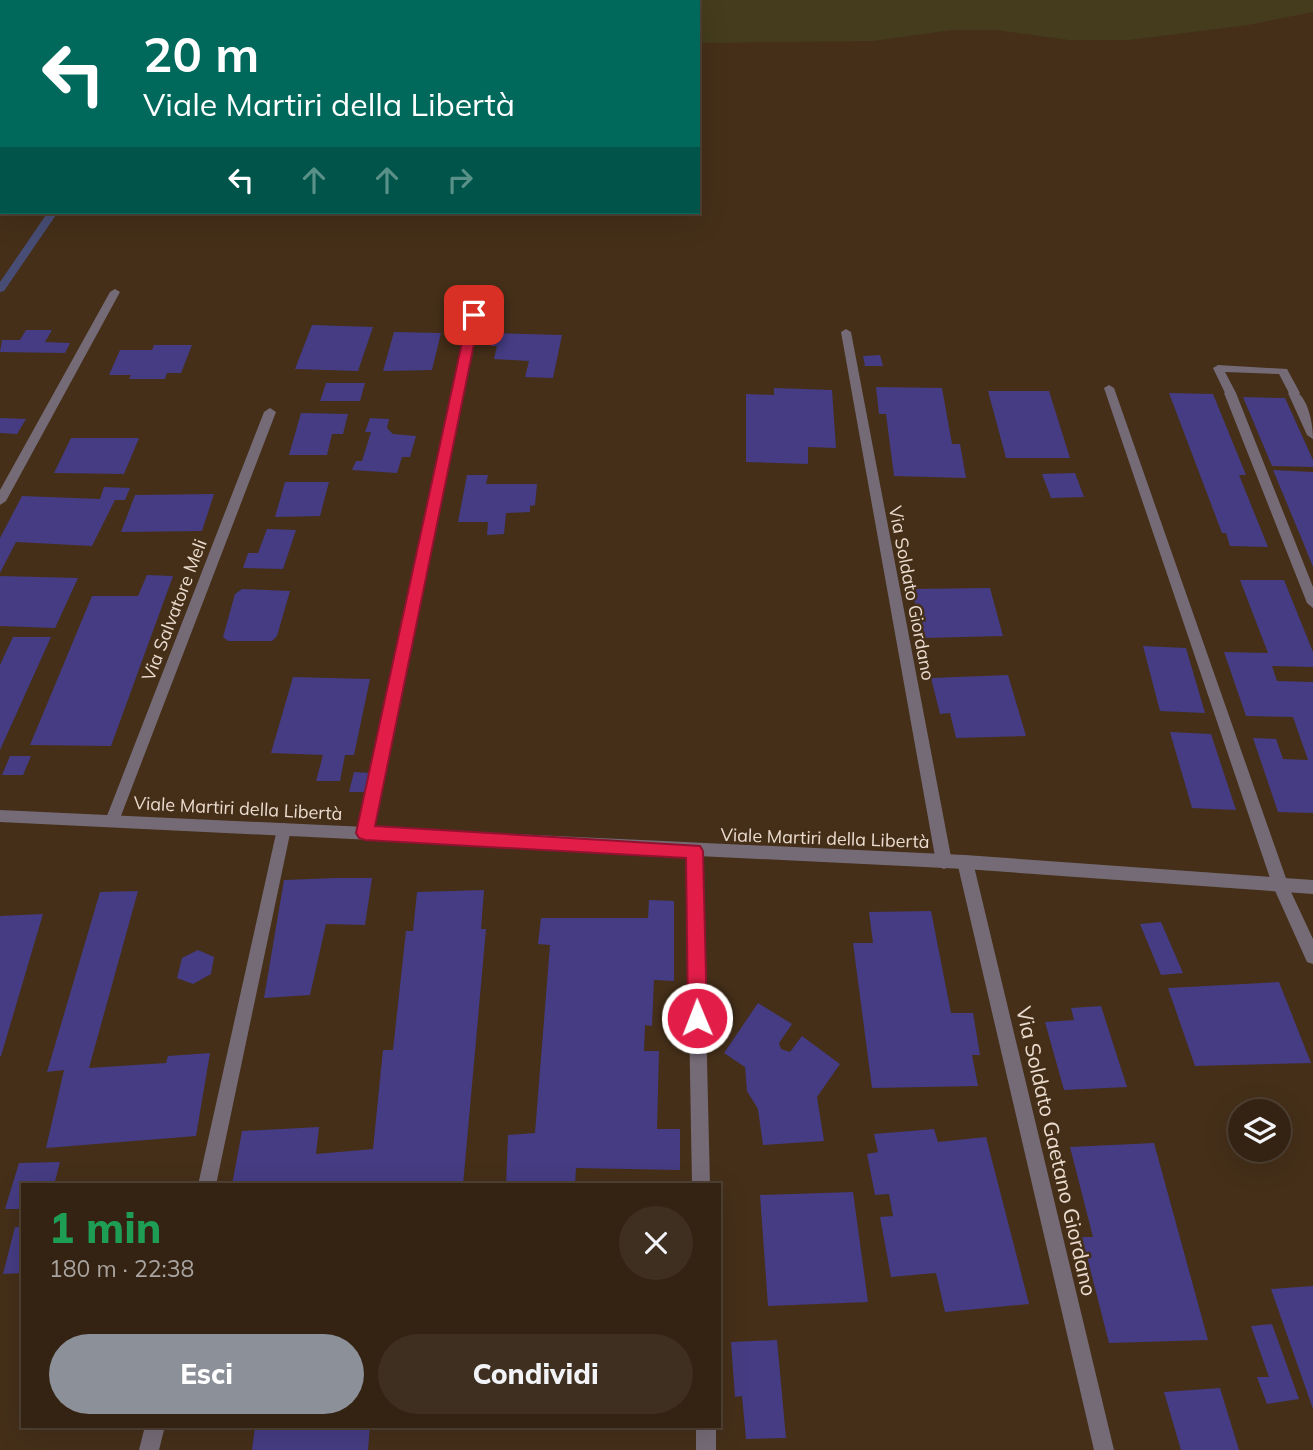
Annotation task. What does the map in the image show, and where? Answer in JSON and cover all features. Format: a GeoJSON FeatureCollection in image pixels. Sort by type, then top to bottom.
{"type":"FeatureCollection","features":[{"type":"Feature","properties":{"kind":"street"},"geometry":{"type":"LineString","coordinates":[[0,501],[115,292]]}},
{"type":"Feature","properties":{"kind":"street"},"geometry":{"type":"LineString","coordinates":[[365,833],[474,315]]}},
{"type":"Feature","properties":{"kind":"street","name":"Via Soldato Giordano"},"geometry":{"type":"LineString","coordinates":[[846,331],[944,862]]}},
{"type":"Feature","properties":{"kind":"street"},"geometry":{"type":"LineString","coordinates":[[1313,435],[1283,371],[1218,368],[1313,603]]}},
{"type":"Feature","properties":{"kind":"street"},"geometry":{"type":"LineString","coordinates":[[1109,388],[1280,884],[1313,957]]}},
{"type":"Feature","properties":{"kind":"street","name":"Via Salvatore Meli"},"geometry":{"type":"LineString","coordinates":[[111,821],[270,412]]}},
{"type":"Feature","properties":{"kind":"street","name":"Viale Martiri della Libertà"},"geometry":{"type":"LineString","coordinates":[[0,816],[965,863],[1313,887]]}},
{"type":"Feature","properties":{"kind":"street"},"geometry":{"type":"LineString","coordinates":[[207,1183],[285,829]]}},
{"type":"Feature","properties":{"kind":"street"},"geometry":{"type":"LineString","coordinates":[[694,851],[701,1183]]}},
{"type":"Feature","properties":{"kind":"street","name":"Via Soldato Gaetano Giordano"},"geometry":{"type":"LineString","coordinates":[[965,863],[1104,1450]]}},
{"type":"Feature","properties":{"kind":"street"},"geometry":{"type":"LineString","coordinates":[[149,1450],[154,1428]]}},
{"type":"Feature","properties":{"kind":"street"},"geometry":{"type":"LineString","coordinates":[[706,1428],[706,1450]]}},
{"type":"Feature","properties":{"kind":"sand"},"geometry":{"type":"Polygon","coordinates":[[[700,0],[1313,0],[1313,12],[1248,25],[1129,40],[1069,40],[996,30],[952,30],[873,41],[700,43],[700,0]]]}},
{"type":"Feature","properties":{"kind":"building"},"geometry":{"type":"Polygon","coordinates":[[[312,325],[373,327],[358,371],[295,369],[312,325]]]}},
{"type":"Feature","properties":{"kind":"building"},"geometry":{"type":"Polygon","coordinates":[[[26,330],[52,330],[45,342],[70,343],[65,353],[0,352],[2,340],[20,340],[26,330]]]}},
{"type":"Feature","properties":{"kind":"building"},"geometry":{"type":"Polygon","coordinates":[[[394,332],[441,333],[432,370],[383,371],[394,332]]]}},
{"type":"Feature","properties":{"kind":"building"},"geometry":{"type":"Polygon","coordinates":[[[494,333],[562,335],[553,378],[525,377],[529,361],[494,359],[497,346],[491,346],[494,333]]]}},
{"type":"Feature","properties":{"kind":"building"},"geometry":{"type":"Polygon","coordinates":[[[154,345],[192,345],[181,373],[167,373],[165,379],[129,379],[131,375],[109,375],[120,350],[152,350],[154,345]]]}},
{"type":"Feature","properties":{"kind":"building"},"geometry":{"type":"Polygon","coordinates":[[[880,355],[883,366],[865,366],[863,356],[880,355]]]}},
{"type":"Feature","properties":{"kind":"building"},"geometry":{"type":"Polygon","coordinates":[[[326,383],[365,383],[360,401],[320,401],[326,383]]]}},
{"type":"Feature","properties":{"kind":"building"},"geometry":{"type":"Polygon","coordinates":[[[876,387],[942,388],[952,444],[960,444],[966,478],[894,476],[886,414],[879,414],[876,387]]]}},
{"type":"Feature","properties":{"kind":"building"},"geometry":{"type":"Polygon","coordinates":[[[774,388],[832,390],[836,448],[808,447],[808,464],[746,462],[746,394],[774,395],[774,388]]]}},
{"type":"Feature","properties":{"kind":"building"},"geometry":{"type":"Polygon","coordinates":[[[988,391],[1049,391],[1070,458],[1006,458],[988,391]]]}},
{"type":"Feature","properties":{"kind":"building"},"geometry":{"type":"Polygon","coordinates":[[[1169,393],[1213,394],[1246,475],[1239,475],[1268,547],[1230,546],[1226,533],[1222,533],[1169,393]]]}},
{"type":"Feature","properties":{"kind":"building"},"geometry":{"type":"Polygon","coordinates":[[[1243,397],[1285,398],[1313,460],[1313,467],[1272,466],[1243,397]]]}},
{"type":"Feature","properties":{"kind":"building"},"geometry":{"type":"Polygon","coordinates":[[[301,413],[348,414],[343,434],[332,434],[327,455],[289,455],[301,413]]]}},
{"type":"Feature","properties":{"kind":"building"},"geometry":{"type":"Polygon","coordinates":[[[0,418],[26,419],[17,434],[0,433],[0,418]]]}},
{"type":"Feature","properties":{"kind":"building"},"geometry":{"type":"Polygon","coordinates":[[[370,418],[389,419],[387,428],[393,434],[416,436],[410,457],[402,457],[397,473],[352,470],[356,461],[362,461],[371,432],[365,432],[370,418]]]}},
{"type":"Feature","properties":{"kind":"building"},"geometry":{"type":"Polygon","coordinates":[[[71,438],[139,438],[124,474],[54,473],[71,438]]]}},
{"type":"Feature","properties":{"kind":"building"},"geometry":{"type":"Polygon","coordinates":[[[1273,470],[1313,472],[1313,567],[1303,542],[1273,470]]]}},
{"type":"Feature","properties":{"kind":"building"},"geometry":{"type":"Polygon","coordinates":[[[1075,473],[1084,497],[1051,498],[1042,474],[1075,473]]]}},
{"type":"Feature","properties":{"kind":"building"},"geometry":{"type":"Polygon","coordinates":[[[467,475],[488,475],[486,484],[537,484],[535,505],[530,506],[530,512],[506,513],[504,534],[487,535],[488,522],[458,522],[467,475]]]}},
{"type":"Feature","properties":{"kind":"building"},"geometry":{"type":"Polygon","coordinates":[[[285,482],[329,482],[320,516],[275,517],[285,482]]]}},
{"type":"Feature","properties":{"kind":"building"},"geometry":{"type":"Polygon","coordinates":[[[104,487],[130,488],[125,500],[115,500],[92,546],[16,542],[0,573],[0,538],[22,496],[100,499],[104,487]]]}},
{"type":"Feature","properties":{"kind":"building"},"geometry":{"type":"Polygon","coordinates":[[[214,494],[202,531],[121,532],[135,495],[214,494]]]}},
{"type":"Feature","properties":{"kind":"building"},"geometry":{"type":"Polygon","coordinates":[[[267,529],[296,530],[283,569],[243,568],[248,553],[258,553],[267,529]]]}},
{"type":"Feature","properties":{"kind":"building"},"geometry":{"type":"Polygon","coordinates":[[[147,575],[173,576],[111,746],[30,745],[92,596],[138,596],[147,575]]]}},
{"type":"Feature","properties":{"kind":"building"},"geometry":{"type":"Polygon","coordinates":[[[0,576],[78,578],[55,628],[0,626],[0,576]]]}},
{"type":"Feature","properties":{"kind":"building"},"geometry":{"type":"Polygon","coordinates":[[[1240,580],[1284,580],[1313,652],[1313,667],[1272,666],[1277,681],[1313,682],[1313,813],[1278,812],[1253,738],[1276,739],[1283,759],[1308,760],[1293,717],[1246,716],[1224,652],[1268,653],[1240,580]]]}},
{"type":"Feature","properties":{"kind":"building"},"geometry":{"type":"Polygon","coordinates":[[[990,588],[1003,636],[922,638],[912,589],[990,588]]]}},
{"type":"Feature","properties":{"kind":"building"},"geometry":{"type":"Polygon","coordinates":[[[242,589],[290,591],[277,636],[272,641],[228,641],[223,637],[235,594],[242,589]]]}},
{"type":"Feature","properties":{"kind":"building"},"geometry":{"type":"Polygon","coordinates":[[[13,637],[51,637],[0,750],[0,665],[13,637]]]}},
{"type":"Feature","properties":{"kind":"building"},"geometry":{"type":"Polygon","coordinates":[[[1143,646],[1186,648],[1205,713],[1160,711],[1143,646]]]}},
{"type":"Feature","properties":{"kind":"building"},"geometry":{"type":"Polygon","coordinates":[[[1008,675],[1026,736],[956,738],[950,713],[940,714],[931,678],[1008,675]]]}},
{"type":"Feature","properties":{"kind":"building"},"geometry":{"type":"Polygon","coordinates":[[[293,677],[370,679],[354,755],[345,755],[340,781],[316,781],[323,755],[271,753],[293,677]]]}},
{"type":"Feature","properties":{"kind":"building"},"geometry":{"type":"Polygon","coordinates":[[[1170,732],[1211,734],[1236,810],[1192,808],[1170,732]]]}},
{"type":"Feature","properties":{"kind":"building"},"geometry":{"type":"Polygon","coordinates":[[[10,756],[31,756],[23,775],[2,775],[10,756]]]}},
{"type":"Feature","properties":{"kind":"building"},"geometry":{"type":"Polygon","coordinates":[[[354,772],[371,773],[367,792],[349,792],[354,772]]]}},
{"type":"Feature","properties":{"kind":"building"},"geometry":{"type":"Polygon","coordinates":[[[372,878],[365,925],[326,924],[310,995],[264,998],[284,880],[372,878]]]}},
{"type":"Feature","properties":{"kind":"building"},"geometry":{"type":"Polygon","coordinates":[[[484,890],[481,929],[486,929],[463,1183],[232,1183],[242,1131],[319,1127],[316,1154],[373,1149],[383,1050],[393,1050],[406,931],[413,931],[417,892],[484,890]]]}},
{"type":"Feature","properties":{"kind":"building"},"geometry":{"type":"Polygon","coordinates":[[[138,891],[89,1068],[166,1063],[168,1056],[210,1053],[196,1136],[46,1148],[64,1070],[47,1072],[100,892],[138,891]]]}},
{"type":"Feature","properties":{"kind":"building"},"geometry":{"type":"Polygon","coordinates":[[[649,900],[674,901],[674,981],[654,980],[652,1026],[645,1025],[644,1051],[659,1051],[657,1129],[680,1129],[680,1170],[576,1168],[575,1183],[506,1183],[508,1135],[535,1133],[550,945],[538,944],[541,918],[648,918],[649,900]]]}},
{"type":"Feature","properties":{"kind":"building"},"geometry":{"type":"Polygon","coordinates":[[[931,911],[951,1013],[973,1013],[980,1055],[972,1055],[978,1086],[872,1088],[853,943],[873,943],[869,912],[931,911]]]}},
{"type":"Feature","properties":{"kind":"building"},"geometry":{"type":"Polygon","coordinates":[[[43,914],[1,1056],[0,1056],[0,916],[43,914]]]}},
{"type":"Feature","properties":{"kind":"building"},"geometry":{"type":"Polygon","coordinates":[[[1161,922],[1183,973],[1161,975],[1140,924],[1161,922]]]}},
{"type":"Feature","properties":{"kind":"building"},"geometry":{"type":"Polygon","coordinates":[[[198,950],[214,957],[211,974],[193,984],[177,978],[182,958],[198,950]]]}},
{"type":"Feature","properties":{"kind":"building"},"geometry":{"type":"Polygon","coordinates":[[[1279,982],[1311,1063],[1195,1066],[1168,988],[1279,982]]]}},
{"type":"Feature","properties":{"kind":"building"},"geometry":{"type":"Polygon","coordinates":[[[758,1003],[792,1024],[779,1043],[781,1049],[790,1052],[802,1036],[840,1064],[817,1097],[824,1141],[763,1145],[758,1109],[747,1091],[745,1067],[724,1053],[758,1003]]]}},
{"type":"Feature","properties":{"kind":"building"},"geometry":{"type":"Polygon","coordinates":[[[1101,1006],[1127,1087],[1064,1090],[1045,1022],[1074,1020],[1071,1008],[1101,1006]]]}},
{"type":"Feature","properties":{"kind":"building"},"geometry":{"type":"Polygon","coordinates":[[[934,1129],[938,1142],[986,1137],[1029,1304],[945,1312],[936,1273],[891,1277],[880,1217],[893,1216],[889,1194],[875,1195],[867,1154],[878,1152],[874,1134],[934,1129]]]}},
{"type":"Feature","properties":{"kind":"building"},"geometry":{"type":"Polygon","coordinates":[[[1154,1143],[1208,1340],[1109,1343],[1082,1237],[1093,1237],[1070,1147],[1154,1143]]]}},
{"type":"Feature","properties":{"kind":"building"},"geometry":{"type":"Polygon","coordinates":[[[60,1162],[55,1183],[21,1183],[21,1209],[5,1209],[19,1163],[60,1162]]]}},
{"type":"Feature","properties":{"kind":"building"},"geometry":{"type":"Polygon","coordinates":[[[853,1192],[868,1302],[768,1306],[760,1195],[853,1192]]]}},
{"type":"Feature","properties":{"kind":"building"},"geometry":{"type":"Polygon","coordinates":[[[15,1227],[21,1227],[21,1273],[3,1274],[15,1227]]]}},
{"type":"Feature","properties":{"kind":"building"},"geometry":{"type":"Polygon","coordinates":[[[1313,1286],[1313,1409],[1271,1289],[1313,1286]]]}},
{"type":"Feature","properties":{"kind":"building"},"geometry":{"type":"Polygon","coordinates":[[[1272,1324],[1299,1399],[1267,1404],[1257,1377],[1269,1377],[1251,1326],[1272,1324]]]}},
{"type":"Feature","properties":{"kind":"building"},"geometry":{"type":"Polygon","coordinates":[[[777,1340],[786,1438],[746,1439],[742,1396],[735,1397],[731,1342],[777,1340]]]}},
{"type":"Feature","properties":{"kind":"building"},"geometry":{"type":"Polygon","coordinates":[[[1220,1388],[1239,1450],[1181,1450],[1164,1392],[1220,1388]]]}},
{"type":"Feature","properties":{"kind":"building"},"geometry":{"type":"Polygon","coordinates":[[[255,1428],[370,1428],[368,1450],[252,1450],[255,1428]]]}},
{"type":"Feature","properties":{"kind":"waterway"},"geometry":{"type":"LineString","coordinates":[[0,289],[52,214]]}},
{"type":"Feature","properties":{"kind":"route"},"geometry":{"type":"LineString","coordinates":[[474,315],[365,833],[694,851],[697,1018]]}}]}
